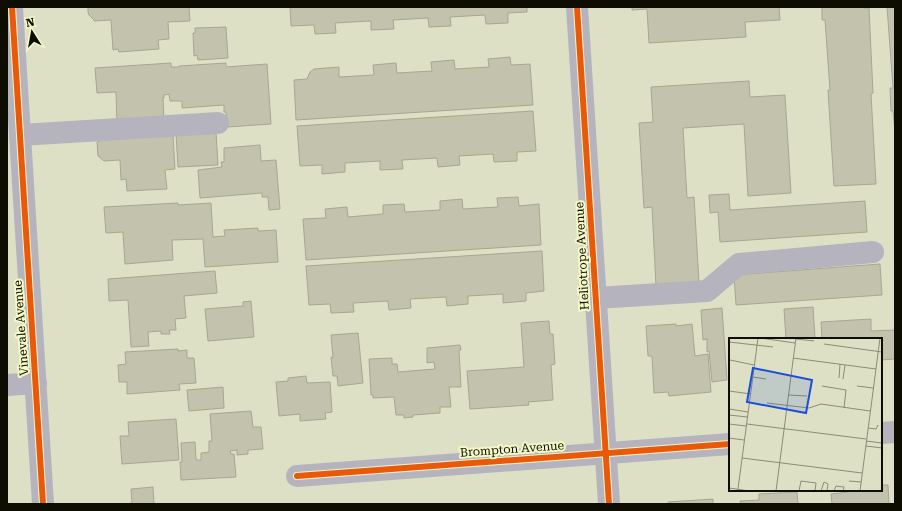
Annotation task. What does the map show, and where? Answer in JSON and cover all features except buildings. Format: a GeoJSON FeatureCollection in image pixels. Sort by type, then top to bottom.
{"type":"FeatureCollection","features":[{"type":"Feature","properties":{"kind":"street","name":"Vinevale Avenue"},"geometry":{"type":"LineString","coordinates":[[12,7],[43,504]]}},
{"type":"Feature","properties":{"kind":"street","name":"Heliotrope Avenue"},"geometry":{"type":"LineString","coordinates":[[577,7],[609,504]]}},
{"type":"Feature","properties":{"kind":"street"},"geometry":{"type":"LineString","coordinates":[[20,134],[218,122]]}},
{"type":"Feature","properties":{"kind":"street"},"geometry":{"type":"LineString","coordinates":[[596,298],[706,291],[739,264],[873,252]]}},
{"type":"Feature","properties":{"kind":"street"},"geometry":{"type":"LineString","coordinates":[[7,385],[36,383]]}},
{"type":"Feature","properties":{"kind":"street"},"geometry":{"type":"LineString","coordinates":[[882,434],[895,432]]}},
{"type":"Feature","properties":{"kind":"street","name":"Brompton Avenue"},"geometry":{"type":"LineString","coordinates":[[297,476],[729,444]]}},
{"type":"Feature","properties":{"kind":"cycle path"},"geometry":{"type":"LineString","coordinates":[[12,7],[43,504]]}},
{"type":"Feature","properties":{"kind":"cycle path"},"geometry":{"type":"LineString","coordinates":[[577,7],[609,504]]}},
{"type":"Feature","properties":{"kind":"cycle path"},"geometry":{"type":"LineString","coordinates":[[297,476],[729,444]]}}]}
